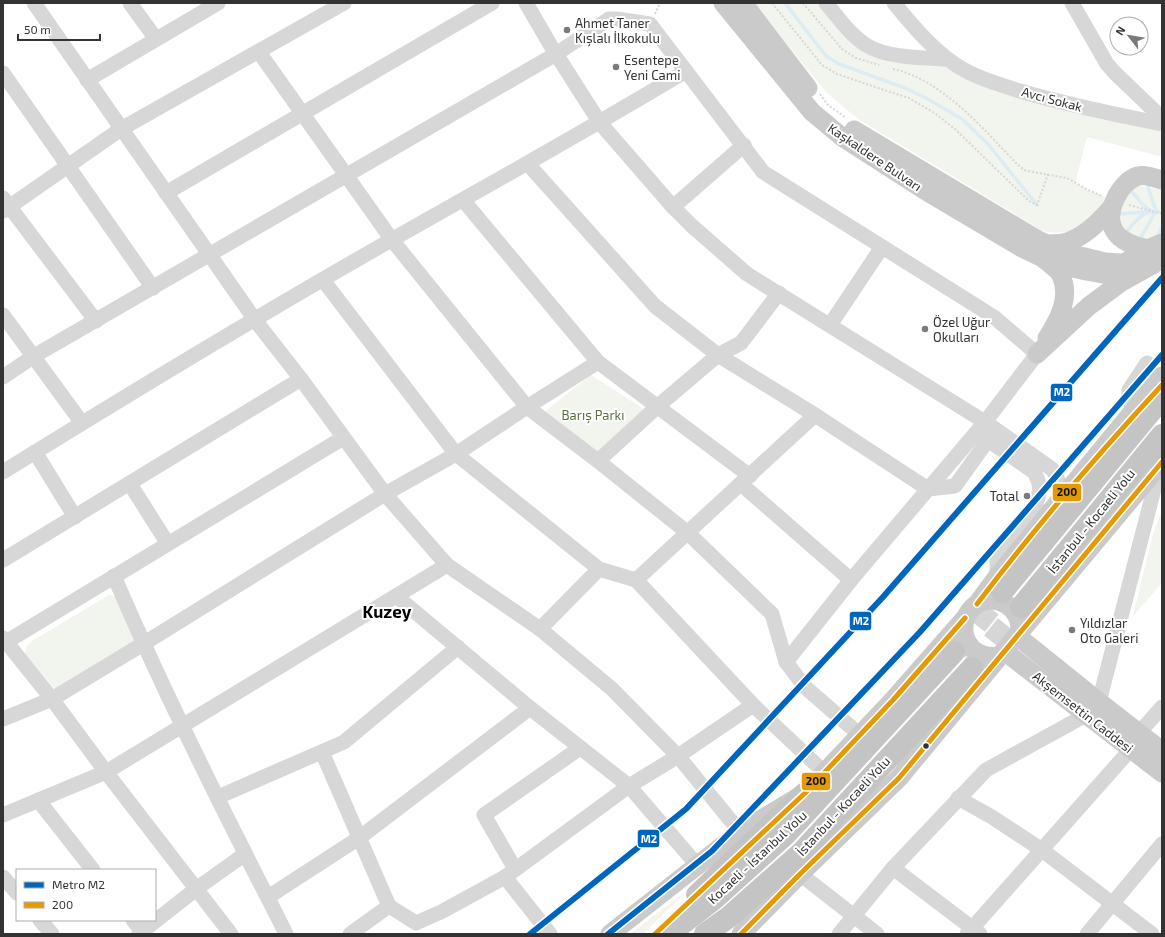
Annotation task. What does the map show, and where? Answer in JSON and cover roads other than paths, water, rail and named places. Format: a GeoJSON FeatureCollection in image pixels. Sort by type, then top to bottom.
{"type":"FeatureCollection","features":[{"type":"Feature","properties":{"kind":"highway"},"geometry":{"type":"LineString","coordinates":[[1095,458],[1162,385]]}},
{"type":"Feature","properties":{"kind":"highway"},"geometry":{"type":"LineString","coordinates":[[1000,584],[1162,398]]}},
{"type":"Feature","properties":{"kind":"highway","name":"İstanbul - Kocaeli Yolu"},"geometry":{"type":"LineString","coordinates":[[1029,609],[1162,435]]}},
{"type":"Feature","properties":{"kind":"highway","name":"Kocaeli - İstanbul Yolu"},"geometry":{"type":"LineString","coordinates":[[670,934],[714,899],[786,834],[954,652]]}},
{"type":"Feature","properties":{"kind":"highway","name":"İstanbul - Kocaeli Yolu"},"geometry":{"type":"LineString","coordinates":[[706,934],[729,917],[802,852],[977,672]]}},
{"type":"Feature","properties":{"kind":"highway"},"geometry":{"type":"LineString","coordinates":[[655,934],[805,793]]}},
{"type":"Feature","properties":{"kind":"main road","name":"Kaşkaldere Bulvarı"},"geometry":{"type":"LineString","coordinates":[[723,3],[812,112],[842,137],[926,191],[1022,248],[1044,251],[1060,274],[1065,289],[1064,304],[1057,321],[1037,354]]}},
{"type":"Feature","properties":{"kind":"main road","name":"Kaşkaldere Bulvarı"},"geometry":{"type":"LineString","coordinates":[[743,3],[818,102],[852,129],[1044,251],[1055,264],[1103,274],[1116,270],[1138,253],[1157,254]]}},
{"type":"Feature","properties":{"kind":"main road"},"geometry":{"type":"LineString","coordinates":[[1157,254],[1126,242],[1113,230],[1111,218],[1113,204],[1119,191],[1128,180],[1139,176],[1152,177],[1162,180]]}},
{"type":"Feature","properties":{"kind":"main road"},"geometry":{"type":"LineString","coordinates":[[1044,251],[1070,241],[1083,234],[1095,224],[1113,204]]}},
{"type":"Feature","properties":{"kind":"main road"},"geometry":{"type":"LineString","coordinates":[[1037,354],[1089,306],[1157,254]]}},
{"type":"Feature","properties":{"kind":"main road"},"geometry":{"type":"LineString","coordinates":[[610,934],[740,832],[805,793],[860,735],[971,611],[1000,584],[1041,511],[1062,497],[1162,376]]}},
{"type":"Feature","properties":{"kind":"main road"},"geometry":{"type":"LineString","coordinates":[[741,934],[800,874],[899,778],[977,672],[1002,653],[1018,634],[1029,609],[1162,462]]}},
{"type":"Feature","properties":{"kind":"main road"},"geometry":{"type":"LineString","coordinates":[[1002,653],[991,657],[982,655],[974,651],[968,644],[964,636],[963,627],[971,611],[986,600],[1004,602],[1011,607],[1017,615],[1020,623],[1018,634]]}},
{"type":"Feature","properties":{"kind":"main road"},"geometry":{"type":"LineString","coordinates":[[1029,609],[1034,629],[1034,644],[1038,654]]}},
{"type":"Feature","properties":{"kind":"main road","name":"Akşemsettin Caddesi"},"geometry":{"type":"LineString","coordinates":[[1018,634],[1093,708],[1135,741],[1162,773]]}},
{"type":"Feature","properties":{"kind":"main road","name":"Akşemsettin Caddesi"},"geometry":{"type":"LineString","coordinates":[[1002,653],[1093,708]]}},
{"type":"Feature","properties":{"kind":"main road"},"geometry":{"type":"LineString","coordinates":[[977,672],[1009,667],[1027,669]]}},
{"type":"Feature","properties":{"kind":"main road","name":"Akşemsettin Caddesi"},"geometry":{"type":"LineString","coordinates":[[1135,741],[1162,751]]}},
{"type":"Feature","properties":{"kind":"street"},"geometry":{"type":"LineString","coordinates":[[34,3],[255,320],[301,379],[385,494],[447,565],[540,629],[612,689],[678,756],[740,832]]}},
{"type":"Feature","properties":{"kind":"street"},"geometry":{"type":"LineString","coordinates":[[130,3],[156,39]]}},
{"type":"Feature","properties":{"kind":"street"},"geometry":{"type":"LineString","coordinates":[[96,321],[5,205],[69,166],[122,129],[344,3]]}},
{"type":"Feature","properties":{"kind":"street"},"geometry":{"type":"LineString","coordinates":[[166,193],[492,3]]}},
{"type":"Feature","properties":{"kind":"street"},"geometry":{"type":"LineString","coordinates":[[526,3],[556,54],[600,123],[673,207],[692,226],[747,274],[985,422],[1052,469],[1057,475],[1061,485],[1062,497]]}},
{"type":"Feature","properties":{"kind":"street","name":"Avcı Sokak"},"geometry":{"type":"LineString","coordinates":[[826,3],[851,32],[874,50],[914,58],[947,59]]}},
{"type":"Feature","properties":{"kind":"street","name":"Avcı Sokak"},"geometry":{"type":"LineString","coordinates":[[894,3],[916,30],[947,59],[977,77],[1001,86],[1082,108],[1162,124]]}},
{"type":"Feature","properties":{"kind":"street"},"geometry":{"type":"LineString","coordinates":[[1072,3],[1107,64],[1162,118]]}},
{"type":"Feature","properties":{"kind":"street"},"geometry":{"type":"LineString","coordinates":[[87,80],[212,4]]}},
{"type":"Feature","properties":{"kind":"street"},"geometry":{"type":"LineString","coordinates":[[3,377],[34,356],[346,177],[556,54],[609,19],[650,24],[763,172],[994,317],[1037,354],[985,422],[851,580],[786,662]]}},
{"type":"Feature","properties":{"kind":"street"},"geometry":{"type":"LineString","coordinates":[[259,52],[392,240],[527,407],[598,461],[688,533],[772,614],[786,662],[805,687],[860,735]]}},
{"type":"Feature","properties":{"kind":"street"},"geometry":{"type":"LineString","coordinates":[[3,472],[82,423],[323,280],[600,123],[686,71]]}},
{"type":"Feature","properties":{"kind":"street"},"geometry":{"type":"LineString","coordinates":[[3,73],[69,166],[152,288]]}},
{"type":"Feature","properties":{"kind":"street"},"geometry":{"type":"LineString","coordinates":[[673,207],[744,146]]}},
{"type":"Feature","properties":{"kind":"street"},"geometry":{"type":"LineString","coordinates":[[528,164],[655,306],[718,355],[815,415],[928,489],[955,486],[988,440],[985,422]]}},
{"type":"Feature","properties":{"kind":"street"},"geometry":{"type":"LineString","coordinates":[[463,200],[598,362],[658,406],[745,480],[851,580]]}},
{"type":"Feature","properties":{"kind":"street"},"geometry":{"type":"LineString","coordinates":[[830,325],[882,247]]}},
{"type":"Feature","properties":{"kind":"street"},"geometry":{"type":"LineString","coordinates":[[323,280],[456,454],[599,569],[636,580],[753,705],[824,772]]}},
{"type":"Feature","properties":{"kind":"street"},"geometry":{"type":"LineString","coordinates":[[598,461],[658,406],[718,355],[741,343],[779,293]]}},
{"type":"Feature","properties":{"kind":"street"},"geometry":{"type":"LineString","coordinates":[[3,315],[82,423]]}},
{"type":"Feature","properties":{"kind":"street"},"geometry":{"type":"LineString","coordinates":[[3,719],[52,699],[385,494],[456,454],[598,362]]}},
{"type":"Feature","properties":{"kind":"street"},"geometry":{"type":"LineString","coordinates":[[1136,408],[1128,400],[1129,390],[1147,363]]}},
{"type":"Feature","properties":{"kind":"street"},"geometry":{"type":"LineString","coordinates":[[3,560],[301,379]]}},
{"type":"Feature","properties":{"kind":"street"},"geometry":{"type":"LineString","coordinates":[[636,580],[815,415]]}},
{"type":"Feature","properties":{"kind":"street"},"geometry":{"type":"LineString","coordinates":[[231,934],[106,772],[52,699],[5,640],[168,544],[343,438]]}},
{"type":"Feature","properties":{"kind":"street"},"geometry":{"type":"LineString","coordinates":[[988,440],[1034,472],[1040,486],[1039,498],[1041,511]]}},
{"type":"Feature","properties":{"kind":"street"},"geometry":{"type":"LineString","coordinates":[[35,452],[75,517]]}},
{"type":"Feature","properties":{"kind":"street"},"geometry":{"type":"LineString","coordinates":[[839,934],[893,868],[986,770],[1093,708],[1162,462]]}},
{"type":"Feature","properties":{"kind":"street"},"geometry":{"type":"LineString","coordinates":[[130,484],[168,544]]}},
{"type":"Feature","properties":{"kind":"street"},"geometry":{"type":"LineString","coordinates":[[4,813],[106,772],[447,565]]}},
{"type":"Feature","properties":{"kind":"street"},"geometry":{"type":"LineString","coordinates":[[540,629],[599,569]]}},
{"type":"Feature","properties":{"kind":"street"},"geometry":{"type":"LineString","coordinates":[[114,576],[143,644],[245,854],[286,934]]}},
{"type":"Feature","properties":{"kind":"street"},"geometry":{"type":"LineString","coordinates":[[396,596],[530,708],[629,786],[698,866]]}},
{"type":"Feature","properties":{"kind":"street"},"geometry":{"type":"LineString","coordinates":[[218,797],[344,742],[458,647]]}},
{"type":"Feature","properties":{"kind":"street"},"geometry":{"type":"LineString","coordinates":[[322,752],[389,906],[416,923],[441,912],[510,873],[629,786],[678,756],[753,705]]}},
{"type":"Feature","properties":{"kind":"street"},"geometry":{"type":"LineString","coordinates":[[893,868],[973,932],[1162,707]]}},
{"type":"Feature","properties":{"kind":"street"},"geometry":{"type":"LineString","coordinates":[[268,897],[359,838],[530,708]]}},
{"type":"Feature","properties":{"kind":"street"},"geometry":{"type":"LineString","coordinates":[[550,934],[510,873],[484,815],[580,748]]}},
{"type":"Feature","properties":{"kind":"street"},"geometry":{"type":"LineString","coordinates":[[958,798],[992,817],[1042,850],[1152,934]]}},
{"type":"Feature","properties":{"kind":"street"},"geometry":{"type":"LineString","coordinates":[[38,800],[92,869]]}},
{"type":"Feature","properties":{"kind":"street"},"geometry":{"type":"LineString","coordinates":[[1087,934],[1162,844]]}},
{"type":"Feature","properties":{"kind":"street"},"geometry":{"type":"LineString","coordinates":[[134,921],[142,933],[196,889],[245,854]]}},
{"type":"Feature","properties":{"kind":"street"},"geometry":{"type":"LineString","coordinates":[[800,874],[877,934]]}},
{"type":"Feature","properties":{"kind":"street"},"geometry":{"type":"LineString","coordinates":[[3,877],[16,892]]}},
{"type":"Feature","properties":{"kind":"street"},"geometry":{"type":"LineString","coordinates":[[350,934],[389,906]]}},
{"type":"Feature","properties":{"kind":"street"},"geometry":{"type":"LineString","coordinates":[[41,921],[52,934]]}},
{"type":"Feature","properties":{"kind":"waterway"},"geometry":{"type":"LineString","coordinates":[[785,3],[826,56],[839,64],[905,88],[926,98],[962,119],[987,143],[1037,205]]}},
{"type":"Feature","properties":{"kind":"waterway"},"geometry":{"type":"LineString","coordinates":[[1141,237],[1156,211],[1148,187]]}},
{"type":"Feature","properties":{"kind":"waterway"},"geometry":{"type":"LineString","coordinates":[[1130,189],[1143,205],[1152,212]]}},
{"type":"Feature","properties":{"kind":"waterway"},"geometry":{"type":"LineString","coordinates":[[1120,214],[1147,212]]}},
{"type":"Feature","properties":{"kind":"waterway"},"geometry":{"type":"LineString","coordinates":[[1127,231],[1142,216],[1151,212],[1162,212]]}},
{"type":"Feature","properties":{"kind":"waterway"},"geometry":{"type":"LineString","coordinates":[[1157,237],[1162,227]]}},
{"type":"Feature","properties":{"kind":"tunnel"},"geometry":{"type":"LineString","coordinates":[[956,651],[1002,592]]}},
{"type":"Feature","properties":{"kind":"tunnel"},"geometry":{"type":"LineString","coordinates":[[972,668],[1021,607]]}},
{"type":"Feature","properties":{"kind":"metro line","name":"M2"},"geometry":{"type":"LineString","coordinates":[[530,934],[686,809],[883,597],[1162,278]]}},
{"type":"Feature","properties":{"kind":"metro line","name":"M2"},"geometry":{"type":"LineString","coordinates":[[608,934],[712,851],[920,632],[1162,355]]}},
{"type":"Feature","properties":{"kind":"place","name":"Ahmet Taner Kışlalı İlkokulu"},"geometry":{"type":"Point","coordinates":[567,30]}},
{"type":"Feature","properties":{"kind":"place","name":"Esentepe Yeni Cami"},"geometry":{"type":"Point","coordinates":[616,67]}},
{"type":"Feature","properties":{"kind":"place","name":"Özel Uğur Okulları"},"geometry":{"type":"Point","coordinates":[925,329]}},
{"type":"Feature","properties":{"kind":"place","name":"Total"},"geometry":{"type":"Point","coordinates":[1027,496]}},
{"type":"Feature","properties":{"kind":"place","name":"Yıldızlar Oto Galeri"},"geometry":{"type":"Point","coordinates":[1072,630]}},
{"type":"Feature","properties":{"kind":"district","name":"Kuzey"},"geometry":{"type":"Point","coordinates":[387,612]}},
{"type":"Feature","properties":{"kind":"park label","name":"Barış Parkı"},"geometry":{"type":"Point","coordinates":[593,415]}}]}
